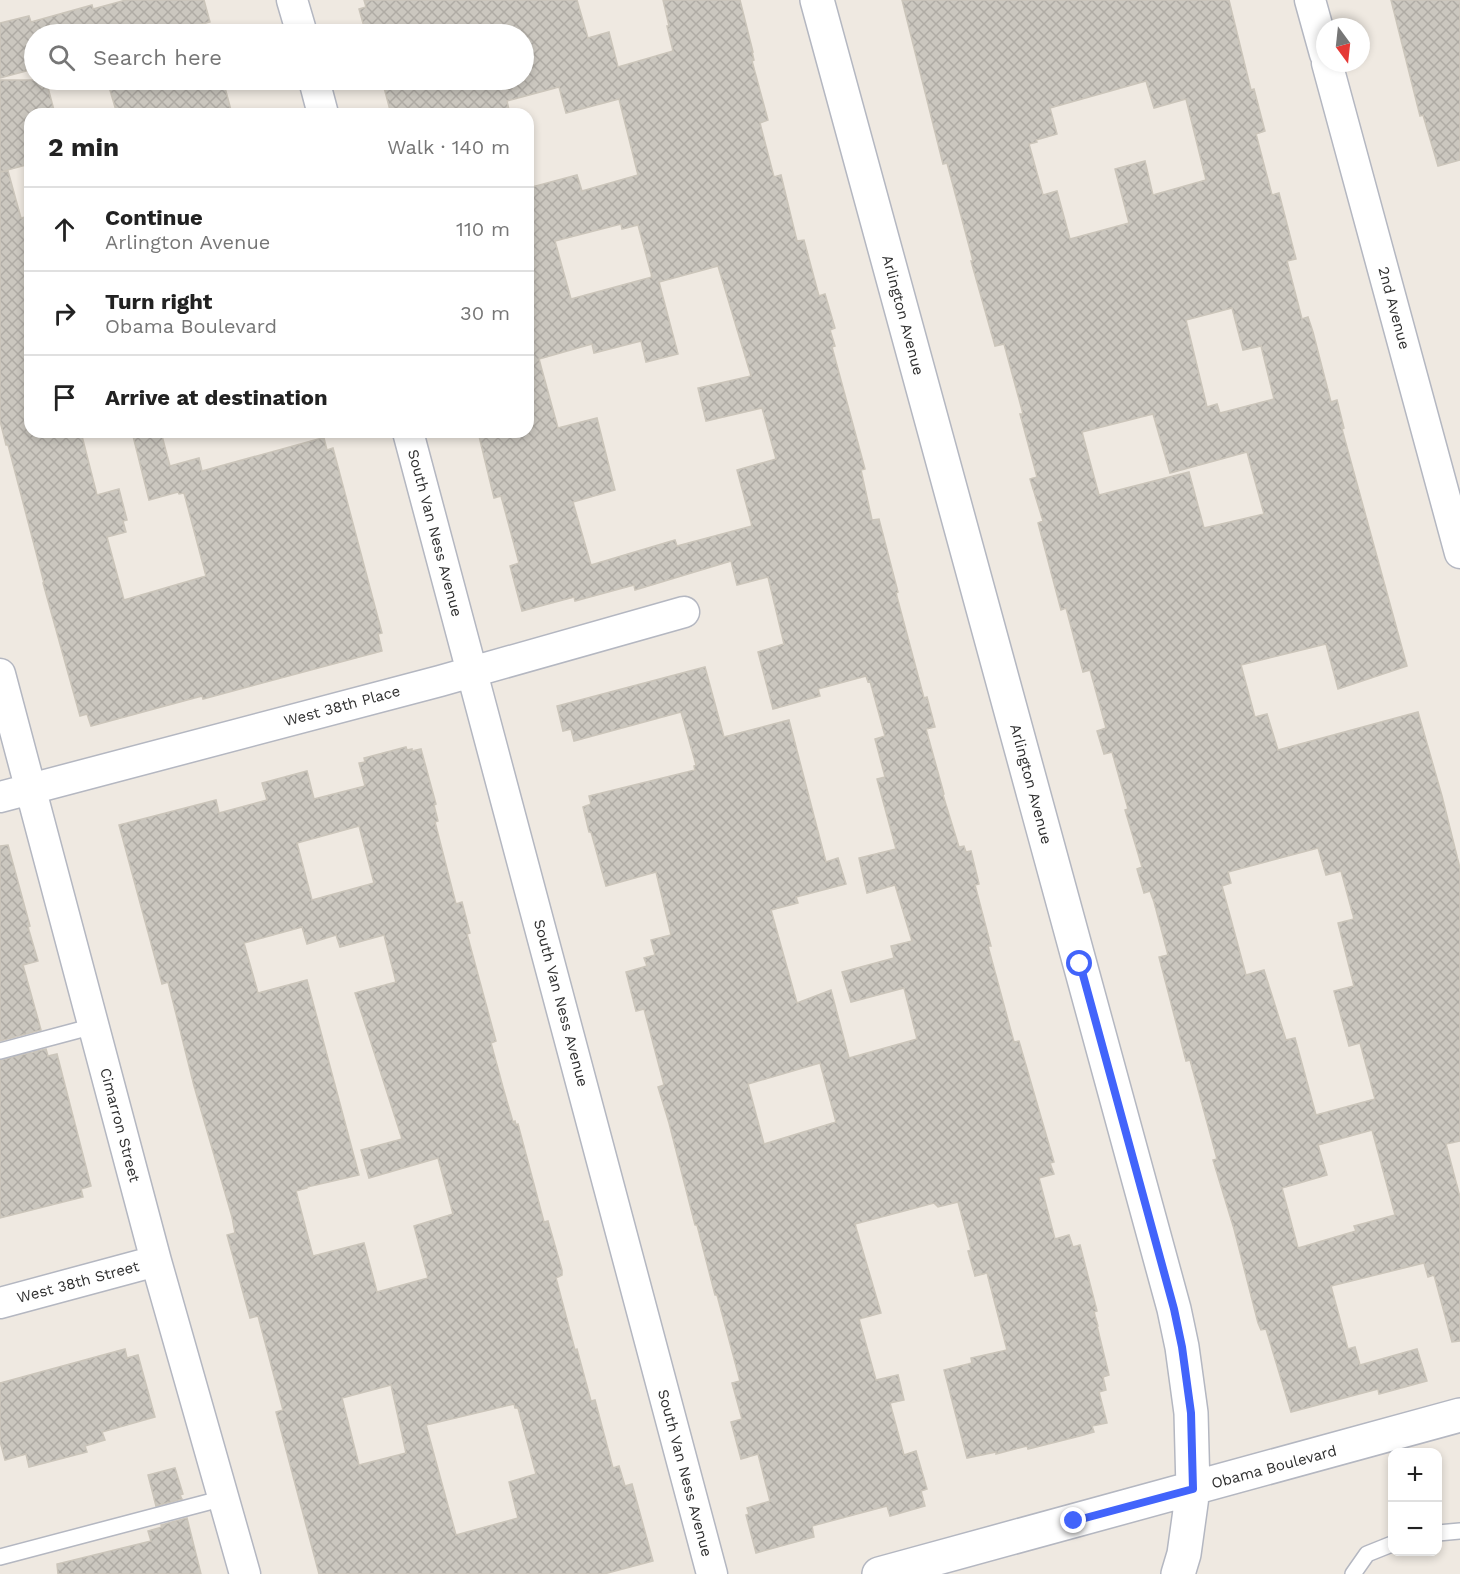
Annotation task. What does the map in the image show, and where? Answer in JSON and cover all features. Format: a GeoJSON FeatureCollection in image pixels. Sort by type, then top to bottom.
{"type":"FeatureCollection","features":[{"type":"Feature","properties":{"kind":"main road","name":"Arlington Avenue"},"geometry":{"type":"LineString","coordinates":[[817,0],[1174,1309],[1191,1413],[1193,1489],[1184,1554],[1178,1574]]}},
{"type":"Feature","properties":{"kind":"main road","name":"Obama Boulevard"},"geometry":{"type":"LineString","coordinates":[[879,1574],[1460,1415]]}},
{"type":"Feature","properties":{"kind":"street"},"geometry":{"type":"LineString","coordinates":[[292,0],[299,24]]}},
{"type":"Feature","properties":{"kind":"street"},"geometry":{"type":"LineString","coordinates":[[1310,0],[1316,22]]}},
{"type":"Feature","properties":{"kind":"street","name":"2nd Avenue"},"geometry":{"type":"LineString","coordinates":[[1329,72],[1460,553]]}},
{"type":"Feature","properties":{"kind":"street"},"geometry":{"type":"LineString","coordinates":[[317,90],[321,108]]}},
{"type":"Feature","properties":{"kind":"street","name":"South Van Ness Avenue"},"geometry":{"type":"LineString","coordinates":[[410,438],[712,1574]]}},
{"type":"Feature","properties":{"kind":"street","name":"West 38th Place"},"geometry":{"type":"LineString","coordinates":[[0,797],[684,612]]}},
{"type":"Feature","properties":{"kind":"street","name":"Cimarron Street"},"geometry":{"type":"LineString","coordinates":[[0,674],[156,1261],[245,1574]]}},
{"type":"Feature","properties":{"kind":"street","name":"West 38th Street"},"geometry":{"type":"LineString","coordinates":[[0,1303],[156,1261]]}},
{"type":"Feature","properties":{"kind":"lane"},"geometry":{"type":"LineString","coordinates":[[0,1051],[94,1026]]}},
{"type":"Feature","properties":{"kind":"lane"},"geometry":{"type":"LineString","coordinates":[[0,1557],[224,1498]]}},
{"type":"Feature","properties":{"kind":"lane"},"geometry":{"type":"LineString","coordinates":[[1442,1533],[1460,1531]]}},
{"type":"Feature","properties":{"kind":"lane"},"geometry":{"type":"LineString","coordinates":[[1353,1574],[1367,1554],[1388,1546]]}},
{"type":"Feature","properties":{"kind":"building"},"geometry":{"type":"Polygon","coordinates":[[[126,0],[204,0],[210,22],[202,24],[24,24],[24,72],[0,78],[0,23],[29,16],[31,22],[92,5],[93,9],[126,0]]]}},
{"type":"Feature","properties":{"kind":"building"},"geometry":{"type":"Polygon","coordinates":[[[364,0],[577,0],[588,38],[609,32],[618,67],[673,51],[663,0],[740,0],[753,52],[754,60],[752,61],[768,120],[760,123],[774,177],[781,175],[797,241],[804,240],[819,296],[825,294],[835,328],[830,330],[835,346],[832,347],[865,469],[861,470],[872,520],[879,519],[924,698],[927,697],[935,727],[926,729],[943,795],[959,847],[964,846],[966,852],[971,851],[979,884],[975,885],[991,946],[988,946],[1014,1042],[1019,1041],[1054,1162],[1050,1163],[1054,1174],[1039,1178],[1055,1239],[1069,1235],[1073,1247],[1080,1245],[1097,1311],[1094,1312],[1109,1375],[1103,1377],[1106,1390],[1099,1392],[1107,1423],[1092,1426],[1094,1432],[1028,1449],[1027,1446],[967,1458],[944,1370],[972,1363],[971,1358],[1007,1350],[987,1273],[975,1276],[968,1251],[971,1250],[958,1202],[938,1207],[934,1203],[855,1224],[881,1313],[859,1319],[876,1380],[898,1375],[904,1400],[890,1403],[904,1455],[916,1451],[927,1489],[921,1491],[925,1506],[890,1516],[887,1506],[812,1526],[814,1537],[756,1553],[746,1515],[749,1514],[747,1508],[770,1501],[758,1454],[741,1459],[731,1422],[742,1419],[732,1383],[740,1381],[658,1087],[664,1085],[644,1009],[636,1011],[626,972],[647,966],[644,958],[655,955],[651,940],[671,935],[656,872],[606,886],[583,807],[591,804],[589,796],[695,770],[696,765],[681,712],[574,741],[571,729],[563,731],[557,706],[705,667],[724,737],[789,720],[826,862],[838,858],[846,884],[796,897],[798,903],[771,910],[797,1003],[831,990],[849,1058],[917,1039],[904,988],[851,1002],[842,972],[894,958],[891,946],[912,941],[895,885],[867,893],[859,858],[896,849],[877,779],[885,777],[875,739],[885,736],[870,681],[868,682],[866,676],[818,689],[820,696],[773,709],[758,652],[784,644],[768,577],[737,585],[731,561],[635,590],[634,585],[575,601],[574,597],[522,611],[510,566],[519,563],[501,496],[494,498],[479,438],[534,438],[534,186],[577,175],[582,191],[638,175],[619,99],[566,113],[559,87],[507,101],[509,108],[389,108],[385,90],[534,90],[534,24],[363,24],[359,9],[366,7],[364,0]],[[621,224],[555,241],[571,299],[652,277],[638,225],[622,229],[621,224]],[[718,266],[659,282],[678,354],[646,362],[641,341],[594,353],[592,344],[539,359],[558,428],[597,418],[615,490],[573,502],[591,565],[675,540],[677,546],[752,526],[737,470],[776,459],[762,408],[706,421],[698,388],[751,376],[718,266]],[[820,1063],[748,1084],[764,1144],[836,1122],[820,1063]]]}},
{"type":"Feature","properties":{"kind":"building"},"geometry":{"type":"Polygon","coordinates":[[[902,0],[1229,0],[1251,90],[1254,89],[1265,131],[1256,134],[1272,195],[1279,193],[1296,259],[1287,261],[1302,319],[1308,317],[1331,402],[1337,400],[1344,428],[1342,429],[1407,666],[1338,689],[1326,644],[1241,665],[1255,717],[1267,714],[1278,750],[1418,712],[1460,868],[1460,1141],[1446,1144],[1460,1197],[1460,1341],[1452,1342],[1434,1275],[1428,1277],[1424,1263],[1331,1286],[1348,1349],[1355,1347],[1360,1365],[1417,1349],[1427,1381],[1379,1394],[1378,1389],[1291,1412],[1266,1329],[1261,1330],[1258,1323],[1234,1229],[1213,1160],[1217,1159],[1190,1060],[1186,1061],[1159,957],[1168,955],[1154,902],[1150,891],[1144,893],[1137,869],[1142,867],[1125,810],[1128,809],[1112,752],[1104,754],[1097,731],[1106,728],[1090,670],[1083,672],[1066,608],[1061,610],[1038,523],[1043,521],[1030,479],[1037,477],[1004,344],[995,346],[947,163],[943,164],[902,0]],[[1146,81],[1050,108],[1057,134],[1029,144],[1043,195],[1057,191],[1070,239],[1129,223],[1115,169],[1145,161],[1153,195],[1206,180],[1186,99],[1154,108],[1146,81]],[[1232,308],[1186,320],[1207,407],[1217,404],[1220,413],[1274,399],[1261,346],[1243,350],[1232,308]],[[1153,414],[1082,432],[1099,495],[1189,472],[1204,528],[1264,514],[1247,452],[1170,473],[1153,414]],[[1318,848],[1228,872],[1231,883],[1222,886],[1246,975],[1264,970],[1286,1040],[1295,1038],[1316,1115],[1375,1099],[1360,1043],[1349,1046],[1334,991],[1354,986],[1338,923],[1354,919],[1341,871],[1326,875],[1318,848]],[[1372,1130],[1318,1145],[1327,1175],[1282,1188],[1298,1248],[1356,1231],[1354,1226],[1395,1215],[1372,1130]]]}},
{"type":"Feature","properties":{"kind":"building"},"geometry":{"type":"Polygon","coordinates":[[[1391,0],[1460,0],[1460,160],[1438,166],[1423,115],[1420,116],[1391,0]]]}},
{"type":"Feature","properties":{"kind":"building"},"geometry":{"type":"Polygon","coordinates":[[[0,80],[24,80],[24,90],[49,90],[53,108],[24,108],[24,166],[0,172],[0,80]]]}},
{"type":"Feature","properties":{"kind":"building"},"geometry":{"type":"Polygon","coordinates":[[[110,90],[226,90],[230,108],[115,108],[110,90]]]}},
{"type":"Feature","properties":{"kind":"building"},"geometry":{"type":"Polygon","coordinates":[[[8,171],[21,218],[24,217],[24,438],[83,438],[97,495],[119,489],[127,520],[123,521],[126,532],[107,537],[124,600],[206,576],[184,493],[179,494],[178,492],[149,500],[134,438],[163,438],[170,466],[199,458],[202,471],[324,438],[327,450],[333,448],[382,633],[378,634],[382,651],[203,699],[202,696],[91,726],[87,714],[80,716],[0,421],[0,172],[8,171]]]}},
{"type":"Feature","properties":{"kind":"building"},"geometry":{"type":"Polygon","coordinates":[[[406,747],[407,750],[412,749],[412,751],[421,749],[436,804],[434,805],[438,821],[435,822],[456,904],[462,902],[470,933],[467,934],[496,1041],[491,1043],[513,1122],[518,1124],[544,1222],[548,1221],[562,1270],[562,1275],[556,1278],[575,1350],[577,1349],[591,1401],[595,1400],[613,1468],[619,1466],[625,1486],[632,1484],[653,1561],[604,1574],[319,1574],[276,1412],[283,1410],[258,1316],[250,1318],[227,1235],[235,1233],[232,1217],[194,1086],[168,982],[162,984],[119,825],[216,800],[219,813],[267,800],[262,783],[307,771],[314,799],[365,786],[359,763],[365,762],[364,758],[406,747]],[[359,826],[297,843],[312,900],[374,883],[359,826]],[[302,927],[244,943],[258,993],[307,980],[359,1175],[296,1191],[313,1256],[364,1243],[377,1292],[428,1278],[414,1226],[453,1214],[438,1158],[369,1178],[361,1150],[402,1139],[355,993],[396,982],[384,935],[340,947],[336,935],[307,944],[302,927]],[[391,1385],[342,1398],[359,1465],[406,1453],[391,1385]],[[514,1404],[426,1425],[456,1535],[518,1518],[509,1482],[536,1474],[518,1408],[515,1408],[514,1404]]]}},
{"type":"Feature","properties":{"kind":"building"},"geometry":{"type":"Polygon","coordinates":[[[8,845],[38,961],[23,965],[41,1030],[0,1041],[0,846],[8,845]]]}},
{"type":"Feature","properties":{"kind":"building"},"geometry":{"type":"Polygon","coordinates":[[[46,1049],[48,1056],[57,1054],[91,1186],[81,1189],[83,1197],[0,1218],[0,1060],[46,1049]]]}},
{"type":"Feature","properties":{"kind":"building"},"geometry":{"type":"Polygon","coordinates":[[[125,1349],[127,1358],[138,1355],[155,1417],[102,1432],[105,1440],[85,1446],[87,1452],[29,1467],[26,1454],[5,1460],[0,1441],[0,1383],[125,1349]]]}},
{"type":"Feature","properties":{"kind":"building"},"geometry":{"type":"Polygon","coordinates":[[[175,1468],[183,1494],[180,1495],[182,1499],[156,1506],[148,1475],[175,1468]]]}},
{"type":"Feature","properties":{"kind":"building"},"geometry":{"type":"Polygon","coordinates":[[[187,1518],[201,1574],[58,1574],[57,1564],[151,1541],[148,1531],[187,1518]]]}},
{"type":"Feature","properties":{"kind":"route"},"geometry":{"type":"LineString","coordinates":[[1074,1521],[1193,1489],[1191,1413],[1174,1309],[1080,964]]}}]}
